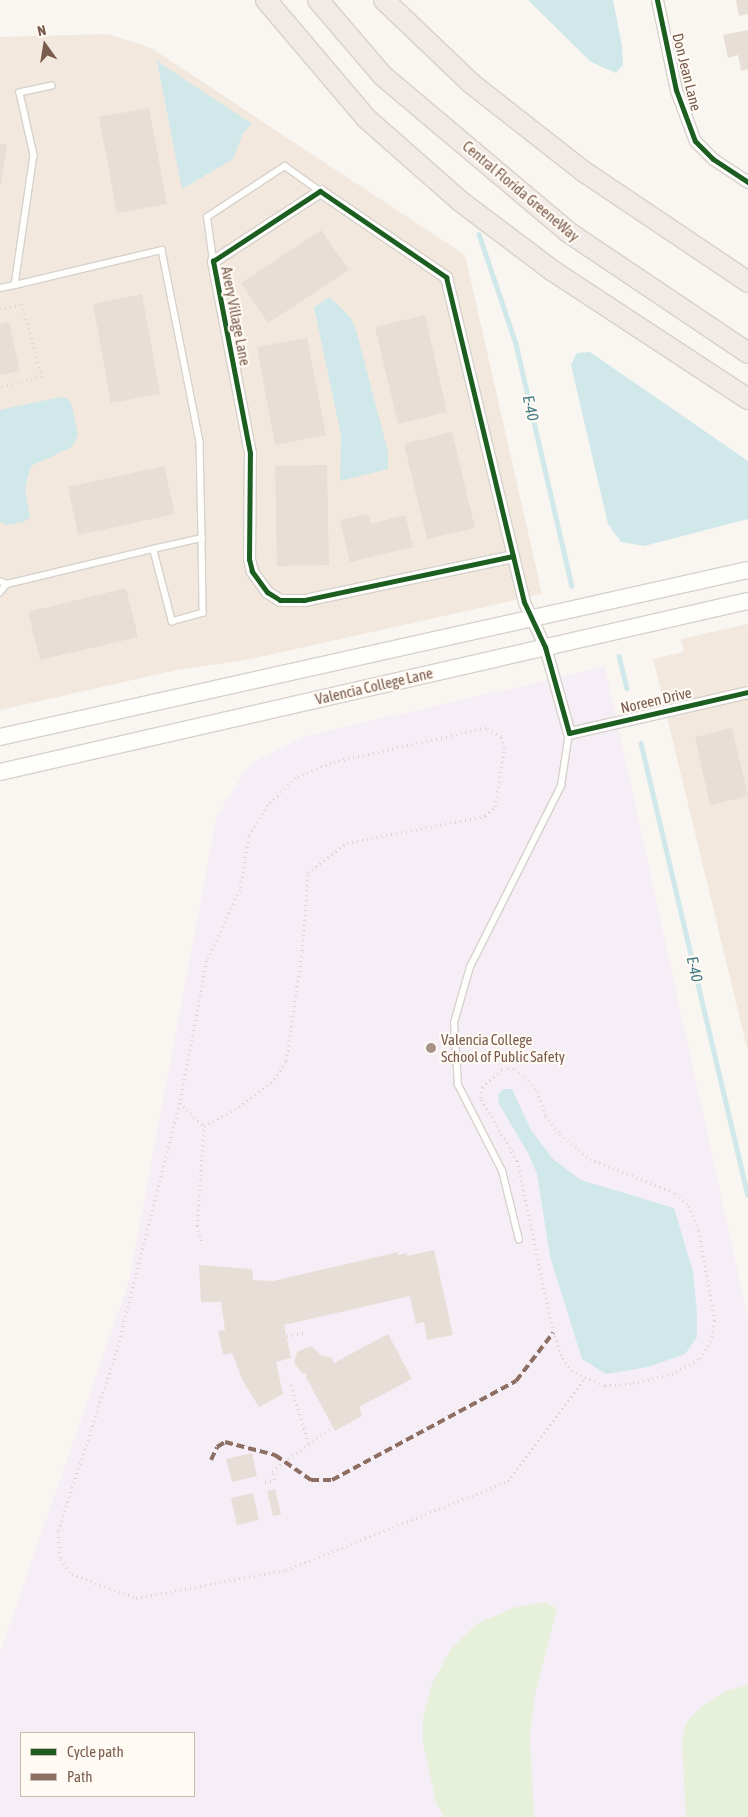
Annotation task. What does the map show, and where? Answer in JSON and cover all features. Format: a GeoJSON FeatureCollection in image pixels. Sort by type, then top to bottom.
{"type":"FeatureCollection","features":[{"type":"Feature","properties":{"kind":"highway"},"geometry":{"type":"LineString","coordinates":[[266,0],[366,118],[460,201],[553,271],[748,400]]}},
{"type":"Feature","properties":{"kind":"highway","name":"Central Florida GreeneWay"},"geometry":{"type":"LineString","coordinates":[[318,0],[383,76],[568,232],[748,353]]}},
{"type":"Feature","properties":{"kind":"highway"},"geometry":{"type":"LineString","coordinates":[[384,0],[472,84],[583,171],[748,282]]}},
{"type":"Feature","properties":{"kind":"street","name":"Don Jean Lane"},"geometry":{"type":"LineString","coordinates":[[657,0],[676,90],[695,141],[713,158],[748,182]]}},
{"type":"Feature","properties":{"kind":"street","name":"Avery Village Lane"},"geometry":{"type":"LineString","coordinates":[[320,190],[213,261],[250,453],[249,559],[255,576],[267,592],[280,600],[304,600],[513,556]]}},
{"type":"Feature","properties":{"kind":"street"},"geometry":{"type":"LineString","coordinates":[[320,190],[446,278],[513,556],[531,619],[545,647],[569,733]]}},
{"type":"Feature","properties":{"kind":"street","name":"Valencia College Lane"},"geometry":{"type":"LineString","coordinates":[[0,737],[748,570]]}},
{"type":"Feature","properties":{"kind":"street","name":"Valencia College Lane"},"geometry":{"type":"LineString","coordinates":[[0,772],[748,601]]}},
{"type":"Feature","properties":{"kind":"street","name":"Noreen Drive"},"geometry":{"type":"LineString","coordinates":[[569,733],[748,692]]}},
{"type":"Feature","properties":{"kind":"lane"},"geometry":{"type":"LineString","coordinates":[[15,285],[34,156],[20,93],[52,86]]}},
{"type":"Feature","properties":{"kind":"lane"},"geometry":{"type":"LineString","coordinates":[[213,261],[207,217],[285,166],[320,190]]}},
{"type":"Feature","properties":{"kind":"lane"},"geometry":{"type":"LineString","coordinates":[[0,288],[162,250],[200,442],[203,613],[172,622],[153,549]]}},
{"type":"Feature","properties":{"kind":"lane"},"geometry":{"type":"LineString","coordinates":[[0,581],[7,584],[202,538]]}},
{"type":"Feature","properties":{"kind":"lane"},"geometry":{"type":"LineString","coordinates":[[0,593],[7,584]]}},
{"type":"Feature","properties":{"kind":"lane"},"geometry":{"type":"LineString","coordinates":[[519,1240],[502,1171],[458,1085],[454,1023],[470,967],[561,786],[569,733]]}},
{"type":"Feature","properties":{"kind":"path"},"geometry":{"type":"LineString","coordinates":[[0,309],[22,304],[42,377],[0,387]]}},
{"type":"Feature","properties":{"kind":"path"},"geometry":{"type":"LineString","coordinates":[[204,1126],[239,1107],[271,1083],[286,1061],[302,951],[308,873],[346,843],[485,816],[495,807],[504,748],[501,737],[486,728],[331,763],[296,778],[268,805],[249,837],[240,890],[207,961],[180,1104],[116,1354],[58,1532],[61,1558],[72,1574],[136,1598],[286,1570],[508,1481],[584,1380]]}},
{"type":"Feature","properties":{"kind":"path"},"geometry":{"type":"LineString","coordinates":[[502,1069],[515,1070],[525,1078],[536,1091],[546,1116],[560,1134],[590,1159],[676,1192],[689,1206],[699,1231],[715,1321],[711,1341],[699,1360],[673,1374],[631,1384],[604,1386],[584,1380],[572,1371],[561,1356],[553,1333],[517,1161],[480,1098],[482,1087],[502,1069]]}},
{"type":"Feature","properties":{"kind":"path"},"geometry":{"type":"LineString","coordinates":[[180,1104],[204,1126]]}},
{"type":"Feature","properties":{"kind":"path"},"geometry":{"type":"LineString","coordinates":[[201,1241],[197,1226],[204,1126]]}},
{"type":"Feature","properties":{"kind":"path"},"geometry":{"type":"LineString","coordinates":[[287,1336],[307,1332]]}},
{"type":"Feature","properties":{"kind":"path"},"geometry":{"type":"LineString","coordinates":[[292,1385],[309,1444]]}},
{"type":"Feature","properties":{"kind":"path"},"geometry":{"type":"LineString","coordinates":[[265,1482],[274,1480],[272,1471],[333,1427]]}},
{"type":"Feature","properties":{"kind":"shaded area"},"geometry":{"type":"Polygon","coordinates":[[[108,34],[151,48],[465,255],[542,594],[246,660],[177,670],[0,710],[0,37],[108,34]]]}},
{"type":"Feature","properties":{"kind":"shaded area"},"geometry":{"type":"Polygon","coordinates":[[[748,624],[748,1052],[653,659],[684,652],[681,639],[748,624]]]}},
{"type":"Feature","properties":{"kind":"shaded area","name":"Valencia College School of Public Safety"},"geometry":{"type":"Polygon","coordinates":[[[605,667],[748,1319],[748,1817],[0,1817],[0,1653],[129,1281],[217,815],[250,764],[305,736],[605,667]]]}},
{"type":"Feature","properties":{"kind":"green space"},"geometry":{"type":"Polygon","coordinates":[[[547,1602],[557,1609],[535,1694],[530,1736],[534,1817],[444,1817],[436,1802],[423,1744],[423,1718],[431,1686],[451,1649],[478,1623],[516,1607],[547,1602]]]}},
{"type":"Feature","properties":{"kind":"green space"},"geometry":{"type":"Polygon","coordinates":[[[748,1685],[748,1817],[686,1817],[682,1742],[686,1723],[701,1707],[726,1691],[748,1685]]]}},
{"type":"Feature","properties":{"kind":"water"},"geometry":{"type":"Polygon","coordinates":[[[528,0],[613,0],[622,46],[623,65],[616,73],[591,62],[528,0]]]}},
{"type":"Feature","properties":{"kind":"water"},"geometry":{"type":"Polygon","coordinates":[[[157,61],[252,124],[243,133],[233,159],[182,189],[157,61]]]}},
{"type":"Feature","properties":{"kind":"water"},"geometry":{"type":"Polygon","coordinates":[[[330,297],[351,318],[356,330],[388,452],[388,469],[340,481],[341,435],[314,307],[330,297]]]}},
{"type":"Feature","properties":{"kind":"water"},"geometry":{"type":"Polygon","coordinates":[[[590,352],[748,461],[748,519],[644,546],[621,542],[608,524],[571,365],[577,353],[590,352]]]}},
{"type":"Feature","properties":{"kind":"water"},"geometry":{"type":"Polygon","coordinates":[[[60,397],[67,398],[72,406],[78,434],[75,442],[70,448],[31,466],[25,489],[30,517],[24,522],[7,525],[0,522],[0,410],[60,397]]]}},
{"type":"Feature","properties":{"kind":"water"},"geometry":{"type":"Polygon","coordinates":[[[504,1089],[512,1089],[531,1130],[553,1159],[581,1180],[674,1208],[693,1272],[697,1312],[697,1337],[685,1354],[648,1367],[606,1374],[582,1359],[550,1256],[537,1174],[528,1153],[499,1104],[498,1094],[504,1089]]]}},
{"type":"Feature","properties":{"kind":"building"},"geometry":{"type":"Polygon","coordinates":[[[736,0],[748,0],[748,14],[739,16],[736,0]]]}},
{"type":"Feature","properties":{"kind":"building"},"geometry":{"type":"Polygon","coordinates":[[[748,30],[748,69],[741,71],[738,55],[728,58],[723,35],[748,30]]]}},
{"type":"Feature","properties":{"kind":"building"},"geometry":{"type":"Polygon","coordinates":[[[149,108],[167,204],[117,213],[99,117],[149,108]]]}},
{"type":"Feature","properties":{"kind":"building"},"geometry":{"type":"Polygon","coordinates":[[[0,144],[7,145],[1,184],[0,184],[0,144]]]}},
{"type":"Feature","properties":{"kind":"building"},"geometry":{"type":"Polygon","coordinates":[[[321,230],[349,270],[268,323],[241,283],[321,230]]]}},
{"type":"Feature","properties":{"kind":"building"},"geometry":{"type":"Polygon","coordinates":[[[142,294],[160,394],[111,403],[93,304],[142,294]]]}},
{"type":"Feature","properties":{"kind":"building"},"geometry":{"type":"Polygon","coordinates":[[[425,315],[447,412],[398,424],[375,327],[425,315]]]}},
{"type":"Feature","properties":{"kind":"building"},"geometry":{"type":"Polygon","coordinates":[[[9,322],[20,371],[0,375],[0,324],[9,322]]]}},
{"type":"Feature","properties":{"kind":"building"},"geometry":{"type":"Polygon","coordinates":[[[307,338],[326,435],[275,445],[257,347],[307,338]]]}},
{"type":"Feature","properties":{"kind":"building"},"geometry":{"type":"Polygon","coordinates":[[[452,432],[475,528],[427,539],[404,444],[452,432]]]}},
{"type":"Feature","properties":{"kind":"building"},"geometry":{"type":"Polygon","coordinates":[[[327,465],[329,565],[277,566],[275,466],[327,465]]]}},
{"type":"Feature","properties":{"kind":"building"},"geometry":{"type":"Polygon","coordinates":[[[164,466],[175,514],[78,535],[68,487],[164,466]]]}},
{"type":"Feature","properties":{"kind":"building"},"geometry":{"type":"Polygon","coordinates":[[[368,514],[371,524],[405,515],[413,547],[350,562],[340,520],[368,514]]]}},
{"type":"Feature","properties":{"kind":"building"},"geometry":{"type":"Polygon","coordinates":[[[126,588],[138,637],[40,660],[28,612],[126,588]]]}},
{"type":"Feature","properties":{"kind":"building"},"geometry":{"type":"Polygon","coordinates":[[[732,728],[748,796],[710,805],[695,737],[732,728]]]}},
{"type":"Feature","properties":{"kind":"building"},"geometry":{"type":"Polygon","coordinates":[[[434,1250],[453,1335],[427,1340],[424,1322],[416,1324],[410,1296],[284,1325],[291,1358],[276,1362],[283,1394],[259,1407],[243,1381],[232,1353],[223,1355],[218,1331],[225,1330],[221,1302],[201,1302],[199,1265],[252,1269],[253,1280],[273,1281],[398,1252],[398,1255],[407,1253],[407,1256],[434,1250]]]}},
{"type":"Feature","properties":{"kind":"building"},"geometry":{"type":"Polygon","coordinates":[[[388,1334],[412,1379],[359,1407],[362,1416],[335,1431],[306,1377],[307,1374],[302,1373],[294,1363],[297,1352],[311,1346],[322,1356],[331,1357],[334,1363],[388,1334]]]}},
{"type":"Feature","properties":{"kind":"building"},"geometry":{"type":"Polygon","coordinates":[[[252,1453],[257,1476],[232,1482],[226,1459],[252,1453]]]}},
{"type":"Feature","properties":{"kind":"building"},"geometry":{"type":"Polygon","coordinates":[[[275,1489],[281,1514],[273,1516],[267,1491],[275,1489]]]}},
{"type":"Feature","properties":{"kind":"building"},"geometry":{"type":"Polygon","coordinates":[[[253,1493],[259,1520],[237,1525],[231,1498],[253,1493]]]}},
{"type":"Feature","properties":{"kind":"waterway","name":"E-40"},"geometry":{"type":"LineString","coordinates":[[479,234],[516,344],[572,586]]}},
{"type":"Feature","properties":{"kind":"waterway","name":"E-40"},"geometry":{"type":"LineString","coordinates":[[619,656],[627,688]]}},
{"type":"Feature","properties":{"kind":"waterway","name":"E-40"},"geometry":{"type":"LineString","coordinates":[[641,743],[748,1195]]}},
{"type":"Feature","properties":{"kind":"marked path"},"geometry":{"type":"LineString","coordinates":[[211,1460],[217,1447],[225,1442],[275,1455],[311,1480],[332,1480],[516,1381],[553,1333]]}},
{"type":"Feature","properties":{"kind":"cycle path"},"geometry":{"type":"LineString","coordinates":[[657,0],[676,90],[695,141],[713,159],[748,182]]}},
{"type":"Feature","properties":{"kind":"cycle path"},"geometry":{"type":"LineString","coordinates":[[513,556],[304,600],[280,600],[267,592],[252,571],[249,559],[250,453],[213,261],[320,191],[446,277],[513,556],[524,602],[545,647],[569,733],[748,692]]}},
{"type":"Feature","properties":{"kind":"place","name":"Valencia College School of Public Safety"},"geometry":{"type":"Point","coordinates":[431,1048]}}]}
